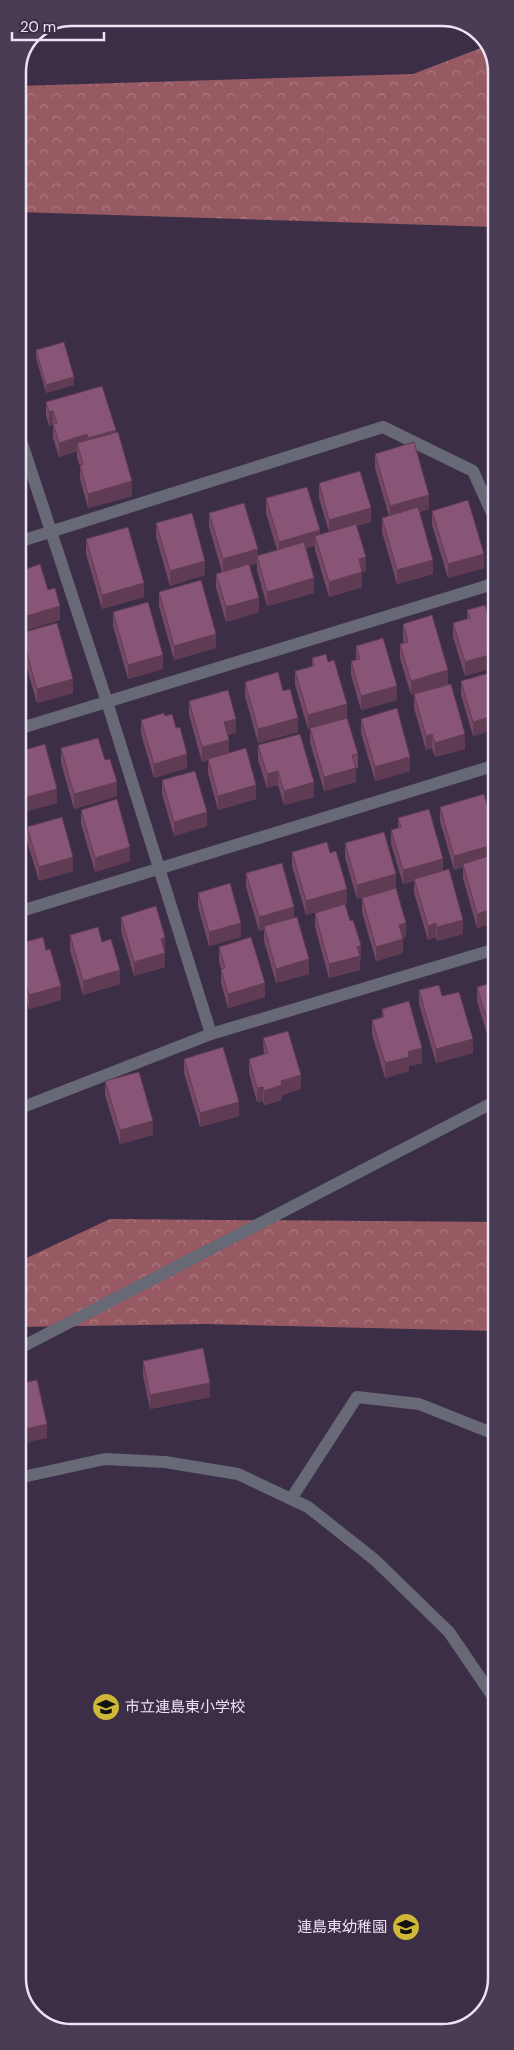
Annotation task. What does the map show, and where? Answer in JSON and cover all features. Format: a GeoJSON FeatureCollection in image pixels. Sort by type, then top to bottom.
{"type":"FeatureCollection","features":[{"type":"Feature","properties":{"kind":"street"},"geometry":{"type":"LineString","coordinates":[[26,540],[382,427],[474,471],[488,503]]}},
{"type":"Feature","properties":{"kind":"street"},"geometry":{"type":"LineString","coordinates":[[26,455],[107,702],[212,1034]]}},
{"type":"Feature","properties":{"kind":"street"},"geometry":{"type":"LineString","coordinates":[[26,727],[488,585]]}},
{"type":"Feature","properties":{"kind":"street"},"geometry":{"type":"LineString","coordinates":[[26,909],[488,767]]}},
{"type":"Feature","properties":{"kind":"street"},"geometry":{"type":"LineString","coordinates":[[26,1106],[212,1034],[488,951]]}},
{"type":"Feature","properties":{"kind":"street"},"geometry":{"type":"LineString","coordinates":[[26,1345],[488,1105]]}},
{"type":"Feature","properties":{"kind":"street"},"geometry":{"type":"LineString","coordinates":[[292,1499],[357,1397],[420,1404],[488,1431]]}},
{"type":"Feature","properties":{"kind":"street"},"geometry":{"type":"LineString","coordinates":[[26,1476],[105,1459],[165,1462],[238,1474],[308,1507],[375,1560],[449,1632],[488,1689]]}},
{"type":"Feature","properties":{"kind":"green space"},"geometry":{"type":"Polygon","coordinates":[[[482,49],[488,72],[488,227],[26,212],[26,86],[413,74],[482,49]]]}},
{"type":"Feature","properties":{"kind":"green space"},"geometry":{"type":"Polygon","coordinates":[[[110,1219],[488,1222],[488,1331],[204,1324],[26,1327],[26,1258],[110,1219]]]}},
{"type":"Feature","properties":{"kind":"building"},"geometry":{"type":"Polygon","coordinates":[[[64,342],[74,377],[46,385],[36,350],[64,342]]]}},
{"type":"Feature","properties":{"kind":"building"},"geometry":{"type":"Polygon","coordinates":[[[102,386],[116,430],[88,438],[87,434],[59,443],[53,424],[57,423],[53,411],[49,412],[46,402],[102,386]]]}},
{"type":"Feature","properties":{"kind":"building"},"geometry":{"type":"Polygon","coordinates":[[[118,432],[132,481],[88,494],[80,465],[83,464],[77,443],[118,432]]]}},
{"type":"Feature","properties":{"kind":"building"},"geometry":{"type":"Polygon","coordinates":[[[414,442],[429,495],[390,506],[375,454],[414,442]]]}},
{"type":"Feature","properties":{"kind":"building"},"geometry":{"type":"Polygon","coordinates":[[[360,471],[371,508],[329,520],[319,483],[360,471]]]}},
{"type":"Feature","properties":{"kind":"building"},"geometry":{"type":"Polygon","coordinates":[[[307,487],[320,530],[279,542],[266,498],[307,487]]]}},
{"type":"Feature","properties":{"kind":"building"},"geometry":{"type":"Polygon","coordinates":[[[468,500],[484,554],[448,564],[432,511],[468,500]]]}},
{"type":"Feature","properties":{"kind":"building"},"geometry":{"type":"Polygon","coordinates":[[[244,503],[258,549],[223,559],[209,513],[244,503]]]}},
{"type":"Feature","properties":{"kind":"building"},"geometry":{"type":"Polygon","coordinates":[[[418,507],[433,560],[397,570],[382,518],[418,507]]]}},
{"type":"Feature","properties":{"kind":"building"},"geometry":{"type":"Polygon","coordinates":[[[192,513],[205,561],[170,571],[156,523],[192,513]]]}},
{"type":"Feature","properties":{"kind":"building"},"geometry":{"type":"Polygon","coordinates":[[[356,524],[366,557],[359,559],[362,572],[329,582],[315,536],[356,524]]]}},
{"type":"Feature","properties":{"kind":"building"},"geometry":{"type":"Polygon","coordinates":[[[128,527],[144,583],[102,595],[86,539],[128,527]]]}},
{"type":"Feature","properties":{"kind":"building"},"geometry":{"type":"Polygon","coordinates":[[[304,542],[314,578],[267,592],[257,556],[304,542]]]}},
{"type":"Feature","properties":{"kind":"building"},"geometry":{"type":"Polygon","coordinates":[[[40,564],[48,590],[55,588],[60,606],[26,616],[26,569],[40,564]]]}},
{"type":"Feature","properties":{"kind":"building"},"geometry":{"type":"Polygon","coordinates":[[[249,564],[259,598],[226,607],[216,574],[249,564]]]}},
{"type":"Feature","properties":{"kind":"building"},"geometry":{"type":"Polygon","coordinates":[[[201,580],[216,634],[174,646],[159,592],[201,580]]]}},
{"type":"Feature","properties":{"kind":"building"},"geometry":{"type":"Polygon","coordinates":[[[148,602],[163,655],[128,665],[113,612],[148,602]]]}},
{"type":"Feature","properties":{"kind":"building"},"geometry":{"type":"Polygon","coordinates":[[[485,605],[488,616],[488,655],[465,662],[453,623],[470,618],[467,610],[485,605]]]}},
{"type":"Feature","properties":{"kind":"building"},"geometry":{"type":"Polygon","coordinates":[[[432,615],[448,670],[411,681],[400,644],[408,642],[403,624],[432,615]]]}},
{"type":"Feature","properties":{"kind":"building"},"geometry":{"type":"Polygon","coordinates":[[[57,623],[73,679],[37,689],[26,650],[26,632],[57,623]]]}},
{"type":"Feature","properties":{"kind":"building"},"geometry":{"type":"Polygon","coordinates":[[[383,638],[397,686],[361,696],[351,661],[360,659],[356,646],[383,638]]]}},
{"type":"Feature","properties":{"kind":"building"},"geometry":{"type":"Polygon","coordinates":[[[326,654],[328,662],[334,660],[347,704],[308,715],[295,671],[314,666],[312,658],[326,654]]]}},
{"type":"Feature","properties":{"kind":"building"},"geometry":{"type":"Polygon","coordinates":[[[278,672],[283,691],[290,689],[298,718],[258,729],[245,682],[278,672]]]}},
{"type":"Feature","properties":{"kind":"building"},"geometry":{"type":"Polygon","coordinates":[[[488,673],[488,717],[473,722],[461,681],[488,673]]]}},
{"type":"Feature","properties":{"kind":"building"},"geometry":{"type":"Polygon","coordinates":[[[451,684],[465,734],[435,743],[432,734],[426,736],[414,694],[451,684]]]}},
{"type":"Feature","properties":{"kind":"building"},"geometry":{"type":"Polygon","coordinates":[[[228,690],[236,719],[224,722],[229,740],[202,747],[189,701],[228,690]]]}},
{"type":"Feature","properties":{"kind":"building"},"geometry":{"type":"Polygon","coordinates":[[[397,708],[410,757],[375,767],[361,719],[397,708]]]}},
{"type":"Feature","properties":{"kind":"building"},"geometry":{"type":"Polygon","coordinates":[[[164,713],[165,716],[172,714],[176,728],[180,727],[187,754],[154,764],[141,720],[164,713]]]}},
{"type":"Feature","properties":{"kind":"building"},"geometry":{"type":"Polygon","coordinates":[[[347,718],[358,754],[352,755],[356,768],[324,777],[310,728],[347,718]]]}},
{"type":"Feature","properties":{"kind":"building"},"geometry":{"type":"Polygon","coordinates":[[[300,734],[314,782],[284,791],[278,771],[267,774],[258,745],[300,734]]]}},
{"type":"Feature","properties":{"kind":"building"},"geometry":{"type":"Polygon","coordinates":[[[98,738],[105,760],[110,759],[117,782],[74,794],[61,748],[98,738]]]}},
{"type":"Feature","properties":{"kind":"building"},"geometry":{"type":"Polygon","coordinates":[[[45,744],[57,789],[26,797],[26,750],[45,744]]]}},
{"type":"Feature","properties":{"kind":"building"},"geometry":{"type":"Polygon","coordinates":[[[246,748],[256,785],[218,796],[208,759],[246,748]]]}},
{"type":"Feature","properties":{"kind":"building"},"geometry":{"type":"Polygon","coordinates":[[[195,771],[207,812],[174,822],[162,780],[195,771]]]}},
{"type":"Feature","properties":{"kind":"building"},"geometry":{"type":"Polygon","coordinates":[[[484,794],[488,809],[488,846],[454,856],[440,807],[484,794]]]}},
{"type":"Feature","properties":{"kind":"building"},"geometry":{"type":"Polygon","coordinates":[[[117,799],[130,847],[95,858],[81,810],[117,799]]]}},
{"type":"Feature","properties":{"kind":"building"},"geometry":{"type":"Polygon","coordinates":[[[429,809],[443,859],[403,870],[391,830],[401,827],[398,818],[429,809]]]}},
{"type":"Feature","properties":{"kind":"building"},"geometry":{"type":"Polygon","coordinates":[[[62,817],[73,857],[39,867],[27,827],[62,817]]]}},
{"type":"Feature","properties":{"kind":"building"},"geometry":{"type":"Polygon","coordinates":[[[384,832],[396,874],[357,885],[345,843],[384,832]]]}},
{"type":"Feature","properties":{"kind":"building"},"geometry":{"type":"Polygon","coordinates":[[[327,842],[330,853],[336,851],[347,889],[306,901],[292,852],[327,842]]]}},
{"type":"Feature","properties":{"kind":"building"},"geometry":{"type":"Polygon","coordinates":[[[488,856],[488,911],[477,914],[463,864],[488,856]]]}},
{"type":"Feature","properties":{"kind":"building"},"geometry":{"type":"Polygon","coordinates":[[[282,863],[294,907],[259,917],[246,873],[282,863]]]}},
{"type":"Feature","properties":{"kind":"building"},"geometry":{"type":"Polygon","coordinates":[[[449,869],[463,920],[437,927],[436,923],[428,926],[414,879],[449,869]]]}},
{"type":"Feature","properties":{"kind":"building"},"geometry":{"type":"Polygon","coordinates":[[[230,883],[241,923],[209,932],[198,893],[230,883]]]}},
{"type":"Feature","properties":{"kind":"building"},"geometry":{"type":"Polygon","coordinates":[[[396,888],[406,923],[399,925],[403,939],[376,947],[362,898],[396,888]]]}},
{"type":"Feature","properties":{"kind":"building"},"geometry":{"type":"Polygon","coordinates":[[[345,904],[350,921],[353,920],[361,945],[357,947],[360,956],[329,964],[315,913],[345,904]]]}},
{"type":"Feature","properties":{"kind":"building"},"geometry":{"type":"Polygon","coordinates":[[[156,906],[165,937],[161,939],[165,953],[134,962],[121,917],[156,906]]]}},
{"type":"Feature","properties":{"kind":"building"},"geometry":{"type":"Polygon","coordinates":[[[297,917],[309,959],[276,969],[264,926],[297,917]]]}},
{"type":"Feature","properties":{"kind":"building"},"geometry":{"type":"Polygon","coordinates":[[[98,927],[102,942],[111,939],[120,970],[83,981],[70,935],[98,927]]]}},
{"type":"Feature","properties":{"kind":"building"},"geometry":{"type":"Polygon","coordinates":[[[43,937],[46,950],[50,949],[61,986],[29,995],[26,984],[26,942],[43,937]]]}},
{"type":"Feature","properties":{"kind":"building"},"geometry":{"type":"Polygon","coordinates":[[[251,937],[265,983],[228,994],[221,969],[225,968],[219,947],[251,937]]]}},
{"type":"Feature","properties":{"kind":"building"},"geometry":{"type":"Polygon","coordinates":[[[488,984],[488,1023],[477,987],[488,984]]]}},
{"type":"Feature","properties":{"kind":"building"},"geometry":{"type":"Polygon","coordinates":[[[439,985],[442,996],[459,992],[473,1039],[436,1049],[419,990],[439,985]]]}},
{"type":"Feature","properties":{"kind":"building"},"geometry":{"type":"Polygon","coordinates":[[[409,1001],[422,1048],[408,1052],[409,1057],[385,1063],[372,1020],[384,1017],[382,1009],[409,1001]]]}},
{"type":"Feature","properties":{"kind":"building"},"geometry":{"type":"Polygon","coordinates":[[[288,1031],[301,1075],[281,1081],[282,1085],[264,1091],[263,1087],[257,1088],[249,1059],[268,1053],[263,1038],[288,1031]]]}},
{"type":"Feature","properties":{"kind":"building"},"geometry":{"type":"Polygon","coordinates":[[[223,1047],[239,1102],[200,1113],[184,1059],[223,1047]]]}},
{"type":"Feature","properties":{"kind":"building"},"geometry":{"type":"Polygon","coordinates":[[[139,1072],[153,1121],[120,1130],[105,1081],[139,1072]]]}},
{"type":"Feature","properties":{"kind":"building"},"geometry":{"type":"Polygon","coordinates":[[[203,1348],[210,1383],[150,1395],[143,1361],[203,1348]]]}},
{"type":"Feature","properties":{"kind":"building"},"geometry":{"type":"Polygon","coordinates":[[[37,1380],[47,1424],[26,1429],[26,1382],[37,1380]]]}},
{"type":"Feature","properties":{"kind":"place","name":"市立連島東小学校"},"geometry":{"type":"Point","coordinates":[106,1707]}},
{"type":"Feature","properties":{"kind":"place","name":"連島東幼稚園"},"geometry":{"type":"Point","coordinates":[406,1927]}}]}
